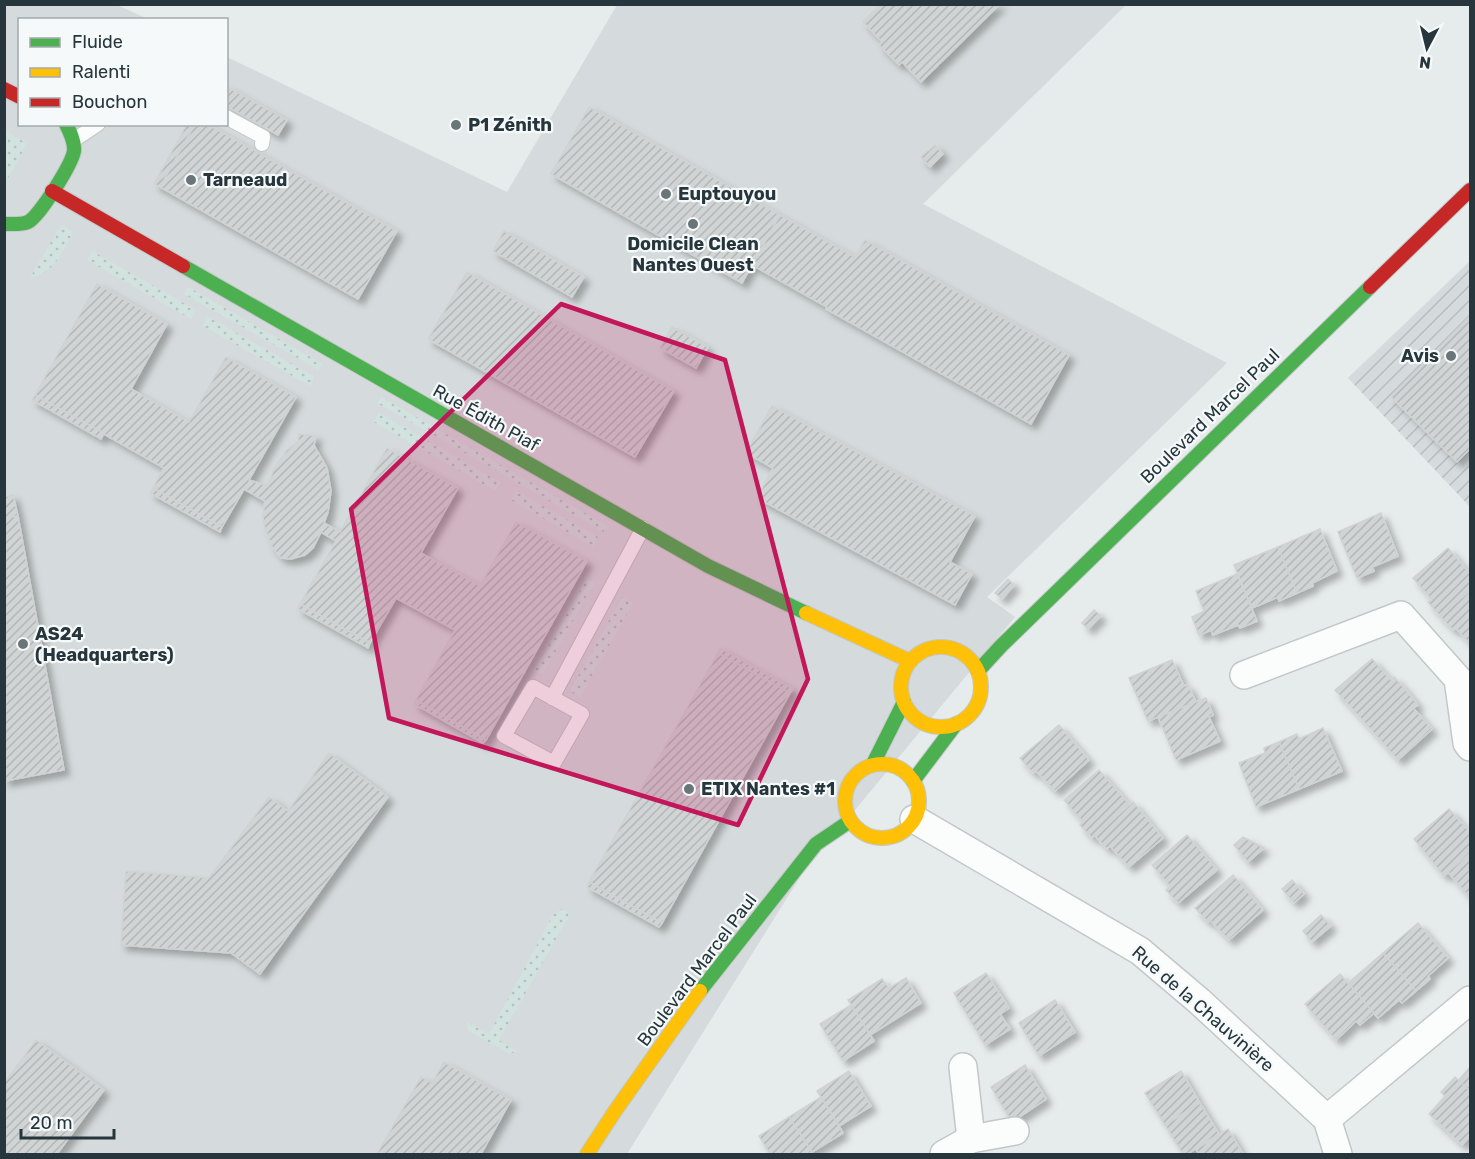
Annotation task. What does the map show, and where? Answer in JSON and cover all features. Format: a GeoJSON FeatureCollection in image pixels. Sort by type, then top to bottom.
{"type":"FeatureCollection","features":[{"type":"Feature","properties":{"kind":"street"},"geometry":{"type":"LineString","coordinates":[[4,89],[18,96]]}},
{"type":"Feature","properties":{"kind":"street"},"geometry":{"type":"LineString","coordinates":[[4,224],[26,223],[34,218],[70,163],[74,151],[74,140],[67,126]]}},
{"type":"Feature","properties":{"kind":"street","name":"Rue Édith Piaf"},"geometry":{"type":"LineString","coordinates":[[52,191],[708,566],[910,661]]}},
{"type":"Feature","properties":{"kind":"street","name":"Boulevard Marcel Paul"},"geometry":{"type":"LineString","coordinates":[[978,671],[1168,481],[1467,200]]}},
{"type":"Feature","properties":{"kind":"street"},"geometry":{"type":"LineString","coordinates":[[1244,675],[1401,615],[1458,679],[1467,743],[1470,747]]}},
{"type":"Feature","properties":{"kind":"street"},"geometry":{"type":"LineString","coordinates":[[950,647],[962,652],[972,660],[978,671],[982,684],[978,702],[967,718],[956,724],[938,726],[920,721],[910,713],[904,702],[901,681],[904,670],[918,654],[928,649],[950,647]]}},
{"type":"Feature","properties":{"kind":"street"},"geometry":{"type":"LineString","coordinates":[[873,764],[904,702]]}},
{"type":"Feature","properties":{"kind":"street"},"geometry":{"type":"LineString","coordinates":[[914,781],[956,724]]}},
{"type":"Feature","properties":{"kind":"street"},"geometry":{"type":"LineString","coordinates":[[873,764],[896,766],[914,781],[920,800],[914,819],[906,829],[895,836],[870,837],[850,820],[844,798],[853,776],[862,769],[873,764]]}},
{"type":"Feature","properties":{"kind":"street","name":"Rue de la Chauvinière"},"geometry":{"type":"LineString","coordinates":[[914,819],[1140,951],[1199,1001],[1327,1119]]}},
{"type":"Feature","properties":{"kind":"street","name":"Boulevard Marcel Paul"},"geometry":{"type":"LineString","coordinates":[[587,1155],[615,1111],[710,977],[816,844],[850,820]]}},
{"type":"Feature","properties":{"kind":"street"},"geometry":{"type":"LineString","coordinates":[[1338,1155],[1327,1119],[1470,1000]]}},
{"type":"Feature","properties":{"kind":"street"},"geometry":{"type":"LineString","coordinates":[[963,1067],[970,1139]]}},
{"type":"Feature","properties":{"kind":"street"},"geometry":{"type":"LineString","coordinates":[[944,1155],[970,1139],[1015,1131]]}},
{"type":"Feature","properties":{"kind":"lane"},"geometry":{"type":"LineString","coordinates":[[228,118],[262,137],[262,144]]}},
{"type":"Feature","properties":{"kind":"lane"},"geometry":{"type":"LineString","coordinates":[[74,140],[95,126]]}},
{"type":"Feature","properties":{"kind":"lane"},"geometry":{"type":"LineString","coordinates":[[552,698],[643,527]]}},
{"type":"Feature","properties":{"kind":"lane"},"geometry":{"type":"LineString","coordinates":[[533,687],[552,698],[582,714],[554,764],[504,736],[533,687]]}},
{"type":"Feature","properties":{"kind":"highlighted area"},"geometry":{"type":"Polygon","coordinates":[[[561,304],[725,360],[808,679],[738,825],[389,718],[351,509],[561,304]]]}},
{"type":"Feature","properties":{"kind":"shaded area"},"geometry":{"type":"Polygon","coordinates":[[[5,5],[117,5],[146,18],[18,18],[18,126],[228,126],[228,57],[507,192],[617,5],[1126,5],[923,204],[1227,363],[987,597],[1015,617],[802,874],[627,1154],[5,1154],[5,5]]]}},
{"type":"Feature","properties":{"kind":"shaded area"},"geometry":{"type":"Polygon","coordinates":[[[5,130],[27,144],[4,183],[5,130]]]}},
{"type":"Feature","properties":{"kind":"shaded area"},"geometry":{"type":"Polygon","coordinates":[[[61,225],[73,232],[57,261],[46,272],[30,278],[61,225]]]}},
{"type":"Feature","properties":{"kind":"shaded area"},"geometry":{"type":"Polygon","coordinates":[[[92,251],[196,310],[191,319],[87,260],[92,251]]]}},
{"type":"Feature","properties":{"kind":"shaded area"},"geometry":{"type":"Polygon","coordinates":[[[1470,261],[1470,507],[1348,378],[1470,261]]]}},
{"type":"Feature","properties":{"kind":"shaded area"},"geometry":{"type":"Polygon","coordinates":[[[188,287],[323,364],[319,370],[184,294],[188,287]]]}},
{"type":"Feature","properties":{"kind":"shaded area"},"geometry":{"type":"Polygon","coordinates":[[[208,317],[315,377],[310,386],[203,326],[208,317]]]}},
{"type":"Feature","properties":{"kind":"shaded area"},"geometry":{"type":"Polygon","coordinates":[[[381,397],[608,526],[604,532],[377,403],[381,397]]]}},
{"type":"Feature","properties":{"kind":"shaded area"},"geometry":{"type":"Polygon","coordinates":[[[379,413],[500,482],[495,491],[374,422],[379,413]]]}},
{"type":"Feature","properties":{"kind":"shaded area"},"geometry":{"type":"Polygon","coordinates":[[[516,491],[598,537],[593,547],[511,500],[516,491]]]}},
{"type":"Feature","properties":{"kind":"shaded area"},"geometry":{"type":"Polygon","coordinates":[[[587,578],[595,582],[542,675],[534,671],[587,578]]]}},
{"type":"Feature","properties":{"kind":"shaded area"},"geometry":{"type":"Polygon","coordinates":[[[622,597],[633,603],[580,697],[570,691],[622,597]]]}},
{"type":"Feature","properties":{"kind":"shaded area"},"geometry":{"type":"Polygon","coordinates":[[[562,909],[570,914],[499,1040],[517,1051],[510,1054],[467,1030],[467,1022],[489,1034],[553,915],[562,909]]]}},
{"type":"Feature","properties":{"kind":"building"},"geometry":{"type":"Polygon","coordinates":[[[880,4],[1000,4],[921,82],[902,62],[899,65],[879,45],[882,42],[863,22],[880,4]]]}},
{"type":"Feature","properties":{"kind":"building"},"geometry":{"type":"Polygon","coordinates":[[[228,87],[287,120],[278,135],[228,107],[228,87]]]}},
{"type":"Feature","properties":{"kind":"building","name":"Euptouyou"},"geometry":{"type":"Polygon","coordinates":[[[589,107],[780,215],[742,283],[551,174],[589,107]]]}},
{"type":"Feature","properties":{"kind":"building"},"geometry":{"type":"Polygon","coordinates":[[[186,126],[194,126],[160,187],[154,184],[186,126]]]}},
{"type":"Feature","properties":{"kind":"building"},"geometry":{"type":"Polygon","coordinates":[[[194,126],[211,126],[397,231],[358,299],[160,187],[194,126]]]}},
{"type":"Feature","properties":{"kind":"building"},"geometry":{"type":"Polygon","coordinates":[[[935,145],[943,154],[930,167],[921,157],[935,145]]]}},
{"type":"Feature","properties":{"kind":"building"},"geometry":{"type":"Polygon","coordinates":[[[780,215],[855,257],[865,240],[1069,355],[1031,424],[752,265],[780,215]]]}},
{"type":"Feature","properties":{"kind":"building"},"geometry":{"type":"Polygon","coordinates":[[[504,231],[584,277],[572,297],[493,251],[504,231]]]}},
{"type":"Feature","properties":{"kind":"building"},"geometry":{"type":"Polygon","coordinates":[[[467,272],[674,391],[635,457],[428,339],[467,272]]]}},
{"type":"Feature","properties":{"kind":"building"},"geometry":{"type":"Polygon","coordinates":[[[97,284],[167,324],[131,389],[189,422],[226,357],[296,397],[249,480],[268,486],[274,468],[287,450],[298,442],[299,434],[316,436],[314,445],[327,468],[331,491],[324,523],[340,532],[387,448],[458,488],[421,553],[480,586],[516,522],[587,561],[486,740],[416,700],[455,630],[396,598],[370,643],[300,604],[336,541],[321,532],[313,548],[305,555],[291,559],[281,558],[272,547],[265,528],[263,516],[265,501],[244,489],[222,527],[153,488],[164,468],[35,395],[97,284]]]}},
{"type":"Feature","properties":{"kind":"building","name":"Avis"},"geometry":{"type":"Polygon","coordinates":[[[1470,316],[1470,449],[1457,462],[1391,397],[1470,316]]]}},
{"type":"Feature","properties":{"kind":"building"},"geometry":{"type":"Polygon","coordinates":[[[672,327],[708,347],[696,368],[660,348],[672,327]]]}},
{"type":"Feature","properties":{"kind":"building"},"geometry":{"type":"Polygon","coordinates":[[[35,395],[104,433],[101,439],[32,400],[35,395]]]}},
{"type":"Feature","properties":{"kind":"building"},"geometry":{"type":"Polygon","coordinates":[[[772,406],[975,516],[950,562],[972,574],[955,605],[757,498],[773,468],[746,453],[772,406]]]}},
{"type":"Feature","properties":{"kind":"building"},"geometry":{"type":"Polygon","coordinates":[[[153,488],[222,527],[220,532],[150,493],[153,488]]]}},
{"type":"Feature","properties":{"kind":"building"},"geometry":{"type":"Polygon","coordinates":[[[13,495],[18,516],[4,518],[4,497],[13,495]]]}},
{"type":"Feature","properties":{"kind":"building"},"geometry":{"type":"Polygon","coordinates":[[[1381,513],[1398,556],[1372,567],[1374,571],[1357,578],[1338,532],[1381,513]]]}},
{"type":"Feature","properties":{"kind":"building","name":"AS24 (Headquarters)"},"geometry":{"type":"Polygon","coordinates":[[[18,516],[64,770],[4,781],[4,518],[18,516]]]}},
{"type":"Feature","properties":{"kind":"building"},"geometry":{"type":"Polygon","coordinates":[[[1320,529],[1337,571],[1297,593],[1278,547],[1320,529]]]}},
{"type":"Feature","properties":{"kind":"building"},"geometry":{"type":"Polygon","coordinates":[[[1278,547],[1297,593],[1279,601],[1278,597],[1252,608],[1234,565],[1278,547]]]}},
{"type":"Feature","properties":{"kind":"building"},"geometry":{"type":"Polygon","coordinates":[[[1448,548],[1470,574],[1470,591],[1440,616],[1428,602],[1432,600],[1413,578],[1448,548]]]}},
{"type":"Feature","properties":{"kind":"building"},"geometry":{"type":"Polygon","coordinates":[[[1237,574],[1257,621],[1240,628],[1238,625],[1213,635],[1211,630],[1199,635],[1192,617],[1204,611],[1196,591],[1237,574]]]}},
{"type":"Feature","properties":{"kind":"building"},"geometry":{"type":"Polygon","coordinates":[[[1008,579],[1014,585],[1002,599],[995,593],[1008,579]]]}},
{"type":"Feature","properties":{"kind":"building"},"geometry":{"type":"Polygon","coordinates":[[[1470,591],[1470,644],[1456,628],[1453,630],[1440,616],[1470,591]]]}},
{"type":"Feature","properties":{"kind":"building"},"geometry":{"type":"Polygon","coordinates":[[[300,604],[370,643],[368,648],[298,609],[300,604]]]}},
{"type":"Feature","properties":{"kind":"building"},"geometry":{"type":"Polygon","coordinates":[[[1094,610],[1101,616],[1088,629],[1082,623],[1094,610]]]}},
{"type":"Feature","properties":{"kind":"building"},"geometry":{"type":"Polygon","coordinates":[[[720,648],[793,689],[790,693],[718,653],[720,648]]]}},
{"type":"Feature","properties":{"kind":"building","name":"ETIX Nantes #1"},"geometry":{"type":"Polygon","coordinates":[[[718,653],[790,693],[662,923],[589,882],[718,653]]]}},
{"type":"Feature","properties":{"kind":"building"},"geometry":{"type":"Polygon","coordinates":[[[1372,659],[1391,680],[1394,677],[1406,690],[1366,724],[1335,690],[1372,659]]]}},
{"type":"Feature","properties":{"kind":"building"},"geometry":{"type":"Polygon","coordinates":[[[1172,660],[1184,686],[1188,685],[1196,702],[1148,721],[1129,678],[1172,660]]]}},
{"type":"Feature","properties":{"kind":"building"},"geometry":{"type":"Polygon","coordinates":[[[1406,690],[1418,705],[1413,708],[1432,729],[1398,760],[1366,724],[1406,690]]]}},
{"type":"Feature","properties":{"kind":"building"},"geometry":{"type":"Polygon","coordinates":[[[1206,698],[1213,715],[1209,717],[1220,741],[1176,760],[1158,717],[1206,698]]]}},
{"type":"Feature","properties":{"kind":"building"},"geometry":{"type":"Polygon","coordinates":[[[416,700],[486,740],[483,743],[414,704],[416,700]]]}},
{"type":"Feature","properties":{"kind":"building"},"geometry":{"type":"Polygon","coordinates":[[[1059,725],[1089,760],[1055,791],[1036,771],[1033,773],[1020,758],[1059,725]]]}},
{"type":"Feature","properties":{"kind":"building"},"geometry":{"type":"Polygon","coordinates":[[[1323,728],[1342,771],[1299,789],[1279,742],[1297,734],[1299,739],[1323,728]]]}},
{"type":"Feature","properties":{"kind":"building"},"geometry":{"type":"Polygon","coordinates":[[[1279,742],[1299,789],[1256,807],[1239,763],[1265,753],[1264,748],[1279,742]]]}},
{"type":"Feature","properties":{"kind":"building"},"geometry":{"type":"Polygon","coordinates":[[[329,753],[388,797],[260,974],[231,953],[121,945],[126,871],[209,878],[269,797],[288,811],[329,753]]]}},
{"type":"Feature","properties":{"kind":"building"},"geometry":{"type":"Polygon","coordinates":[[[1099,770],[1130,805],[1092,838],[1080,825],[1083,822],[1064,800],[1099,770]]]}},
{"type":"Feature","properties":{"kind":"building"},"geometry":{"type":"Polygon","coordinates":[[[1133,802],[1163,838],[1129,867],[1110,846],[1107,849],[1095,836],[1133,802]]]}},
{"type":"Feature","properties":{"kind":"building"},"geometry":{"type":"Polygon","coordinates":[[[1449,809],[1467,829],[1470,827],[1470,853],[1444,876],[1414,839],[1449,809]]]}},
{"type":"Feature","properties":{"kind":"building"},"geometry":{"type":"Polygon","coordinates":[[[1187,835],[1217,870],[1178,903],[1166,890],[1170,886],[1152,865],[1187,835]]]}},
{"type":"Feature","properties":{"kind":"building"},"geometry":{"type":"Polygon","coordinates":[[[1243,837],[1264,848],[1248,862],[1234,845],[1243,837]]]}},
{"type":"Feature","properties":{"kind":"building"},"geometry":{"type":"Polygon","coordinates":[[[1470,853],[1470,898],[1448,872],[1470,853]]]}},
{"type":"Feature","properties":{"kind":"building"},"geometry":{"type":"Polygon","coordinates":[[[1233,875],[1263,910],[1229,940],[1195,908],[1233,875]]]}},
{"type":"Feature","properties":{"kind":"building"},"geometry":{"type":"Polygon","coordinates":[[[1292,880],[1304,894],[1294,903],[1282,889],[1292,880]]]}},
{"type":"Feature","properties":{"kind":"building"},"geometry":{"type":"Polygon","coordinates":[[[589,882],[662,923],[659,927],[587,887],[589,882]]]}},
{"type":"Feature","properties":{"kind":"building"},"geometry":{"type":"Polygon","coordinates":[[[1321,915],[1331,926],[1312,942],[1303,931],[1321,915]]]}},
{"type":"Feature","properties":{"kind":"building"},"geometry":{"type":"Polygon","coordinates":[[[1418,923],[1448,958],[1428,976],[1430,979],[1416,991],[1383,953],[1418,923]]]}},
{"type":"Feature","properties":{"kind":"building"},"geometry":{"type":"Polygon","coordinates":[[[1383,953],[1416,991],[1402,1003],[1399,1000],[1378,1018],[1348,983],[1383,953]]]}},
{"type":"Feature","properties":{"kind":"building"},"geometry":{"type":"Polygon","coordinates":[[[986,973],[1009,1008],[1000,1014],[1010,1029],[985,1045],[954,993],[986,973]]]}},
{"type":"Feature","properties":{"kind":"building"},"geometry":{"type":"Polygon","coordinates":[[[1340,974],[1374,1013],[1360,1025],[1356,1021],[1336,1040],[1305,1004],[1340,974]]]}},
{"type":"Feature","properties":{"kind":"building"},"geometry":{"type":"Polygon","coordinates":[[[906,978],[921,1003],[870,1035],[848,1000],[882,979],[889,988],[906,978]]]}},
{"type":"Feature","properties":{"kind":"building"},"geometry":{"type":"Polygon","coordinates":[[[1055,1000],[1075,1032],[1039,1056],[1019,1023],[1055,1000]]]}},
{"type":"Feature","properties":{"kind":"building"},"geometry":{"type":"Polygon","coordinates":[[[851,1005],[874,1041],[843,1061],[820,1024],[851,1005]]]}},
{"type":"Feature","properties":{"kind":"building"},"geometry":{"type":"Polygon","coordinates":[[[36,1040],[104,1090],[57,1154],[4,1154],[4,1083],[36,1040]]]}},
{"type":"Feature","properties":{"kind":"building"},"geometry":{"type":"Polygon","coordinates":[[[444,1062],[511,1100],[481,1154],[377,1154],[421,1077],[432,1083],[444,1062]]]}},
{"type":"Feature","properties":{"kind":"building"},"geometry":{"type":"Polygon","coordinates":[[[1025,1065],[1046,1099],[1012,1122],[991,1087],[1025,1065]]]}},
{"type":"Feature","properties":{"kind":"building"},"geometry":{"type":"Polygon","coordinates":[[[1470,1067],[1470,1091],[1458,1081],[1470,1067]]]}},
{"type":"Feature","properties":{"kind":"building"},"geometry":{"type":"Polygon","coordinates":[[[849,1071],[871,1106],[839,1126],[817,1091],[849,1071]]]}},
{"type":"Feature","properties":{"kind":"building"},"geometry":{"type":"Polygon","coordinates":[[[1181,1071],[1200,1103],[1165,1125],[1145,1093],[1181,1071]]]}},
{"type":"Feature","properties":{"kind":"building"},"geometry":{"type":"Polygon","coordinates":[[[1455,1077],[1470,1091],[1470,1136],[1462,1145],[1429,1114],[1445,1096],[1441,1092],[1455,1077]]]}},
{"type":"Feature","properties":{"kind":"building"},"geometry":{"type":"Polygon","coordinates":[[[821,1097],[843,1133],[812,1152],[789,1117],[821,1097]]]}},
{"type":"Feature","properties":{"kind":"building"},"geometry":{"type":"Polygon","coordinates":[[[1200,1103],[1219,1134],[1187,1154],[1183,1154],[1165,1125],[1200,1103]]]}},
{"type":"Feature","properties":{"kind":"building"},"geometry":{"type":"Polygon","coordinates":[[[789,1117],[812,1152],[808,1154],[770,1154],[759,1136],[789,1117]]]}},
{"type":"Feature","properties":{"kind":"building"},"geometry":{"type":"Polygon","coordinates":[[[1228,1129],[1243,1154],[1199,1154],[1196,1149],[1228,1129]]]}},
{"type":"Feature","properties":{"kind":"traffic: fast"},"geometry":{"type":"LineString","coordinates":[[4,224],[28,222],[40,211],[54,190],[68,167],[74,151],[67,126]]}},
{"type":"Feature","properties":{"kind":"traffic: fast"},"geometry":{"type":"LineString","coordinates":[[183,266],[708,566],[806,613]]}},
{"type":"Feature","properties":{"kind":"traffic: fast"},"geometry":{"type":"LineString","coordinates":[[978,671],[1370,287]]}},
{"type":"Feature","properties":{"kind":"traffic: fast"},"geometry":{"type":"LineString","coordinates":[[873,764],[904,702]]}},
{"type":"Feature","properties":{"kind":"traffic: fast"},"geometry":{"type":"LineString","coordinates":[[913,781],[956,724]]}},
{"type":"Feature","properties":{"kind":"traffic: fast"},"geometry":{"type":"LineString","coordinates":[[700,991],[816,844],[850,821]]}},
{"type":"Feature","properties":{"kind":"traffic: slow"},"geometry":{"type":"LineString","coordinates":[[806,613],[910,661]]}},
{"type":"Feature","properties":{"kind":"traffic: slow"},"geometry":{"type":"LineString","coordinates":[[941,647],[956,650],[969,659],[978,672],[981,687],[978,702],[969,715],[956,724],[941,727],[926,724],[913,715],[904,702],[901,687],[904,672],[913,659],[926,650],[941,647]]}},
{"type":"Feature","properties":{"kind":"traffic: slow"},"geometry":{"type":"LineString","coordinates":[[875,764],[889,764],[903,770],[913,780],[919,794],[919,801],[919,808],[913,822],[903,832],[889,838],[875,838],[861,832],[851,822],[845,808],[845,794],[851,780],[861,770],[875,764]]}},
{"type":"Feature","properties":{"kind":"traffic: slow"},"geometry":{"type":"LineString","coordinates":[[587,1154],[700,991]]}},
{"type":"Feature","properties":{"kind":"traffic: jam"},"geometry":{"type":"LineString","coordinates":[[4,89],[18,96]]}},
{"type":"Feature","properties":{"kind":"traffic: jam"},"geometry":{"type":"LineString","coordinates":[[1370,287],[1470,190]]}},
{"type":"Feature","properties":{"kind":"traffic: jam"},"geometry":{"type":"LineString","coordinates":[[52,191],[183,266]]}},
{"type":"Feature","properties":{"kind":"place","name":"P1 Zénith"},"geometry":{"type":"Point","coordinates":[456,125]}},
{"type":"Feature","properties":{"kind":"place","name":"Tarneaud"},"geometry":{"type":"Point","coordinates":[191,180]}},
{"type":"Feature","properties":{"kind":"place","name":"Euptouyou"},"geometry":{"type":"Point","coordinates":[666,194]}},
{"type":"Feature","properties":{"kind":"place","name":"Domicile Clean Nantes Ouest"},"geometry":{"type":"Point","coordinates":[693,224]}},
{"type":"Feature","properties":{"kind":"place","name":"Avis"},"geometry":{"type":"Point","coordinates":[1451,356]}},
{"type":"Feature","properties":{"kind":"place","name":"AS24 (Headquarters)"},"geometry":{"type":"Point","coordinates":[23,644]}},
{"type":"Feature","properties":{"kind":"place","name":"ETIX Nantes #1"},"geometry":{"type":"Point","coordinates":[689,789]}}]}
